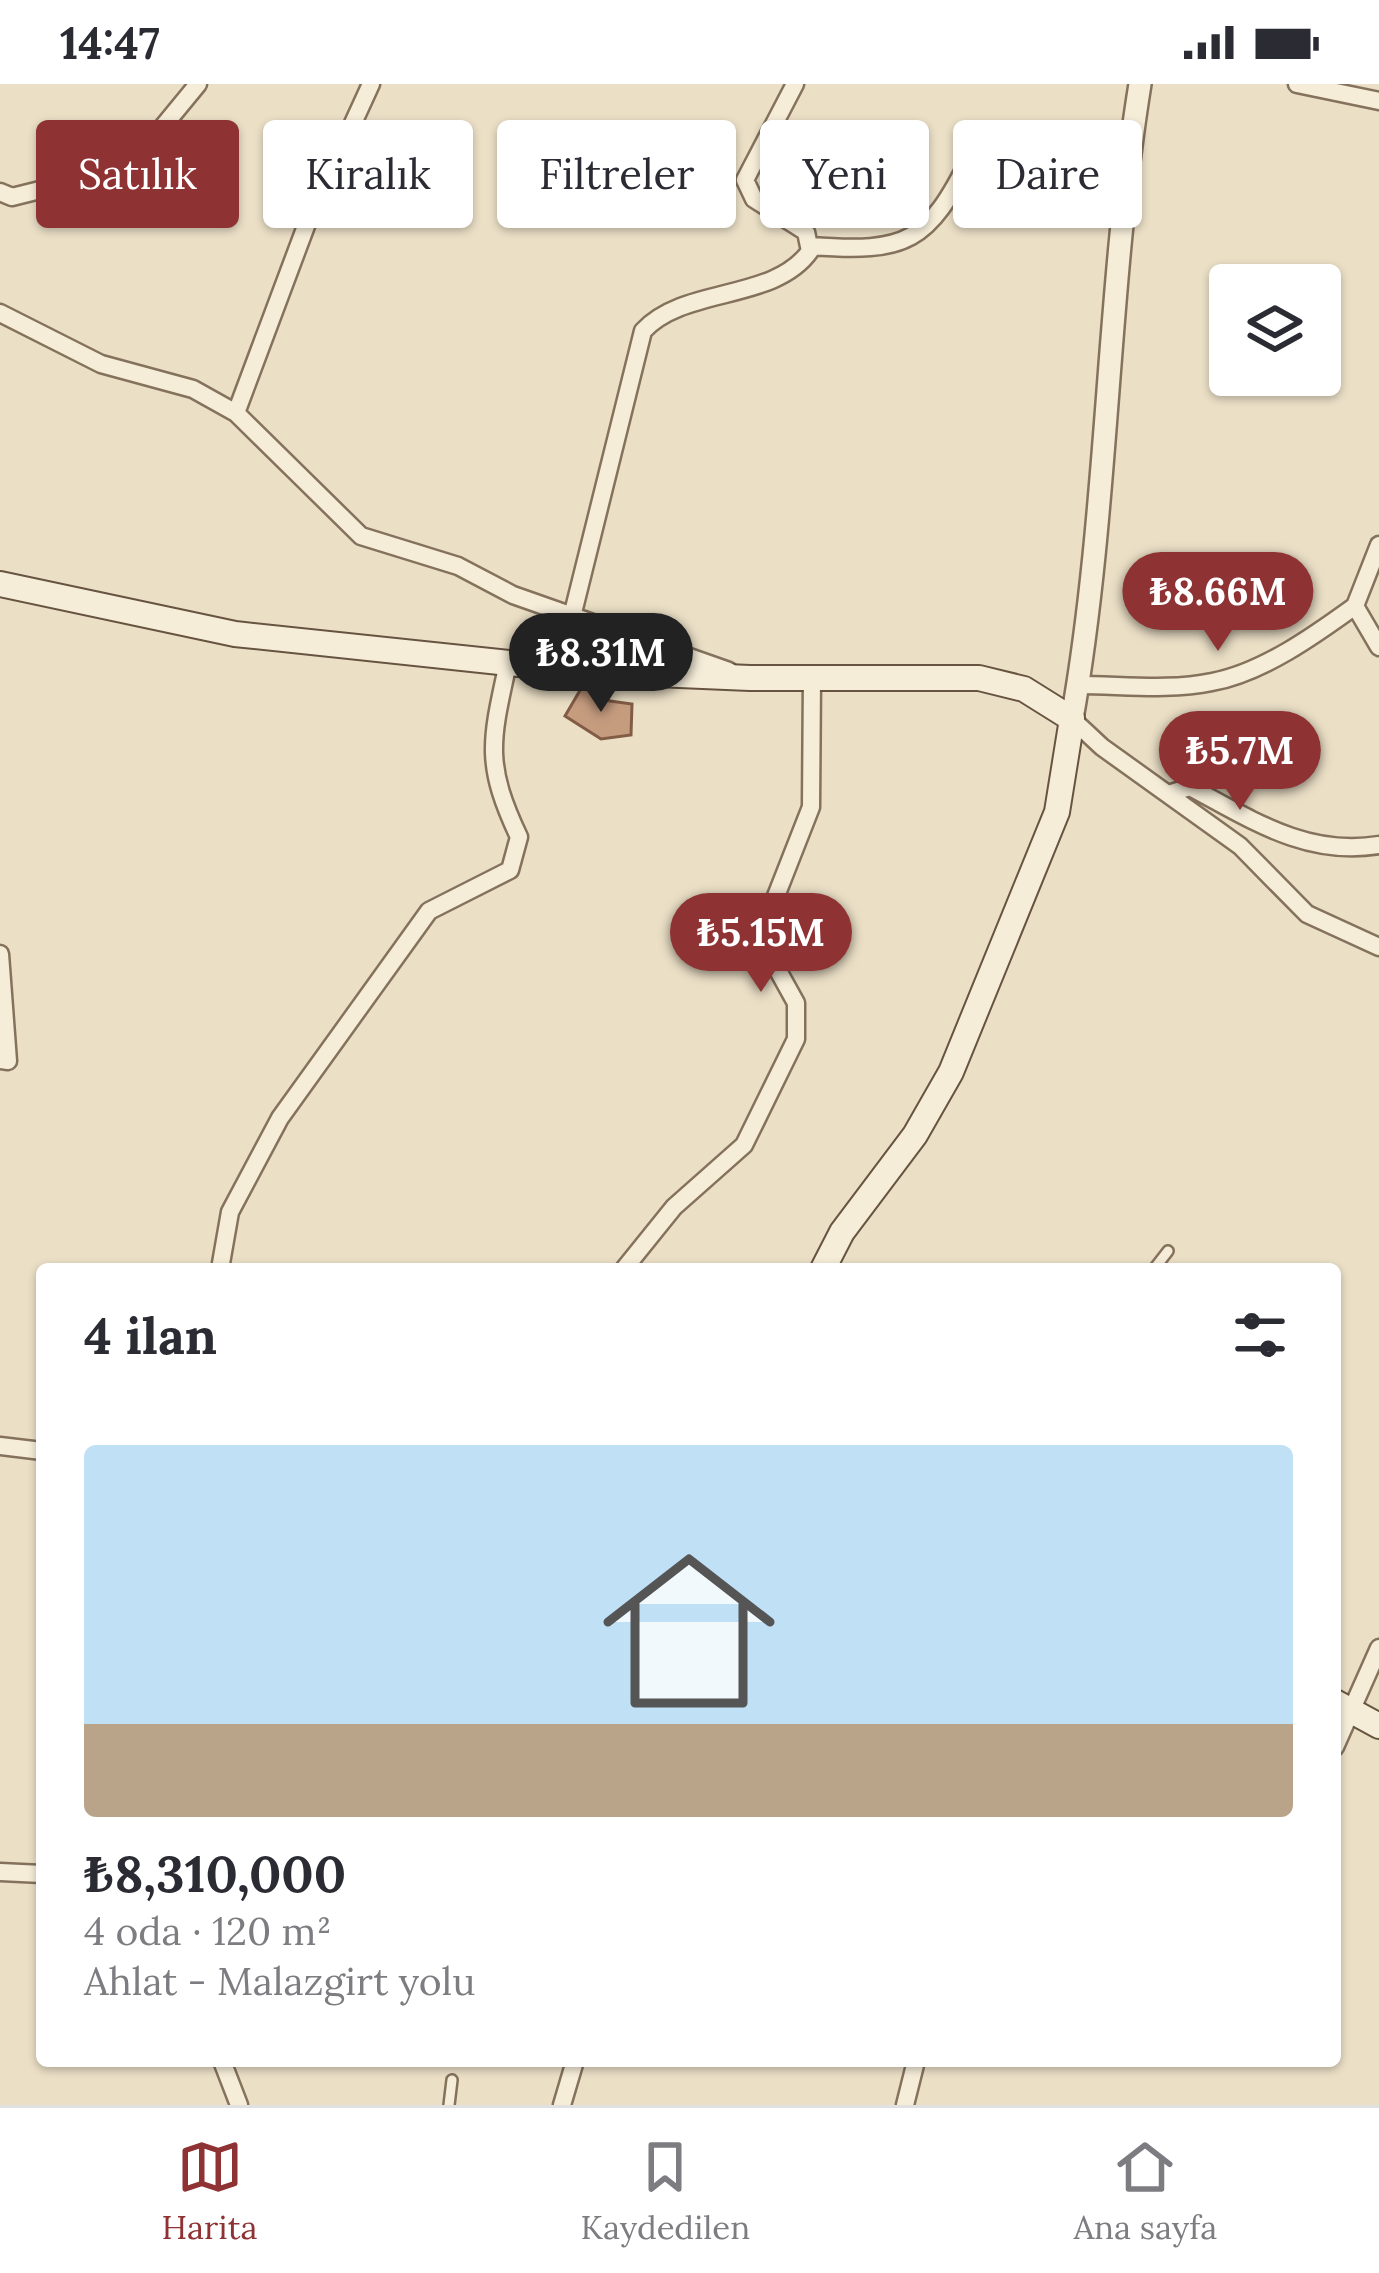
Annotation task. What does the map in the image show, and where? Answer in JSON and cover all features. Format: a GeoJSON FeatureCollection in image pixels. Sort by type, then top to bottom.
{"type":"FeatureCollection","features":[{"type":"Feature","properties":{"kind":"main road"},"geometry":{"type":"LineString","coordinates":[[0,584],[236,634],[559,668],[750,678],[999,681],[1072,719],[1057,812],[951,1072],[915,1135],[842,1232],[826,1263]]}},
{"type":"Feature","properties":{"kind":"main road"},"geometry":{"type":"LineString","coordinates":[[1344,1707],[1379,1726]]}},
{"type":"Feature","properties":{"kind":"street"},"geometry":{"type":"LineString","coordinates":[[0,192],[12,197],[48,188],[100,202],[198,84]]}},
{"type":"Feature","properties":{"kind":"street"},"geometry":{"type":"LineString","coordinates":[[236,413],[291,263],[370,84]]}},
{"type":"Feature","properties":{"kind":"street"},"geometry":{"type":"LineString","coordinates":[[559,668],[643,331],[661,315],[770,278],[803,260],[811,246],[806,232],[754,199],[746,180],[794,84]]}},
{"type":"Feature","properties":{"kind":"street"},"geometry":{"type":"LineString","coordinates":[[1134,120],[1140,84]]}},
{"type":"Feature","properties":{"kind":"street"},"geometry":{"type":"LineString","coordinates":[[1297,84],[1379,101]]}},
{"type":"Feature","properties":{"kind":"street"},"geometry":{"type":"LineString","coordinates":[[811,246],[871,250],[903,240],[945,208],[953,192]]}},
{"type":"Feature","properties":{"kind":"street"},"geometry":{"type":"LineString","coordinates":[[1119,228],[1104,446],[1072,719],[1240,845],[1307,914],[1379,947]]}},
{"type":"Feature","properties":{"kind":"street"},"geometry":{"type":"LineString","coordinates":[[0,313],[101,364],[193,389],[236,413],[361,536],[458,566],[513,596],[750,678]]}},
{"type":"Feature","properties":{"kind":"street"},"geometry":{"type":"LineString","coordinates":[[1078,685],[1199,684],[1227,679],[1322,630],[1355,606],[1379,545]]}},
{"type":"Feature","properties":{"kind":"street"},"geometry":{"type":"LineString","coordinates":[[1355,606],[1379,646]]}},
{"type":"Feature","properties":{"kind":"street"},"geometry":{"type":"LineString","coordinates":[[221,1263],[230,1212],[280,1118],[429,910],[510,870],[519,837],[500,796],[491,756],[508,663]]}},
{"type":"Feature","properties":{"kind":"street"},"geometry":{"type":"LineString","coordinates":[[629,1263],[674,1207],[744,1145],[796,1040],[796,1003],[770,956],[769,914],[811,807],[812,677]]}},
{"type":"Feature","properties":{"kind":"street"},"geometry":{"type":"LineString","coordinates":[[1168,794],[1190,787],[1271,829],[1324,849],[1379,845]]}},
{"type":"Feature","properties":{"kind":"street"},"geometry":{"type":"LineString","coordinates":[[0,953],[8,1060],[0,1060]]}},
{"type":"Feature","properties":{"kind":"street"},"geometry":{"type":"LineString","coordinates":[[0,1446],[36,1450]]}},
{"type":"Feature","properties":{"kind":"street"},"geometry":{"type":"LineString","coordinates":[[1344,1707],[1379,1648]]}},
{"type":"Feature","properties":{"kind":"street"},"geometry":{"type":"LineString","coordinates":[[0,1872],[36,1874]]}},
{"type":"Feature","properties":{"kind":"street"},"geometry":{"type":"LineString","coordinates":[[224,2067],[239,2105]]}},
{"type":"Feature","properties":{"kind":"street"},"geometry":{"type":"LineString","coordinates":[[562,2105],[573,2067]]}},
{"type":"Feature","properties":{"kind":"street"},"geometry":{"type":"LineString","coordinates":[[905,2105],[914,2067]]}},
{"type":"Feature","properties":{"kind":"lane"},"geometry":{"type":"LineString","coordinates":[[1159,1263],[1168,1251]]}},
{"type":"Feature","properties":{"kind":"lane"},"geometry":{"type":"LineString","coordinates":[[449,2105],[452,2080]]}},
{"type":"Feature","properties":{"kind":"building"},"geometry":{"type":"Polygon","coordinates":[[[582,687],[610,701],[632,704],[631,735],[601,739],[565,716],[582,687]]]}}]}
